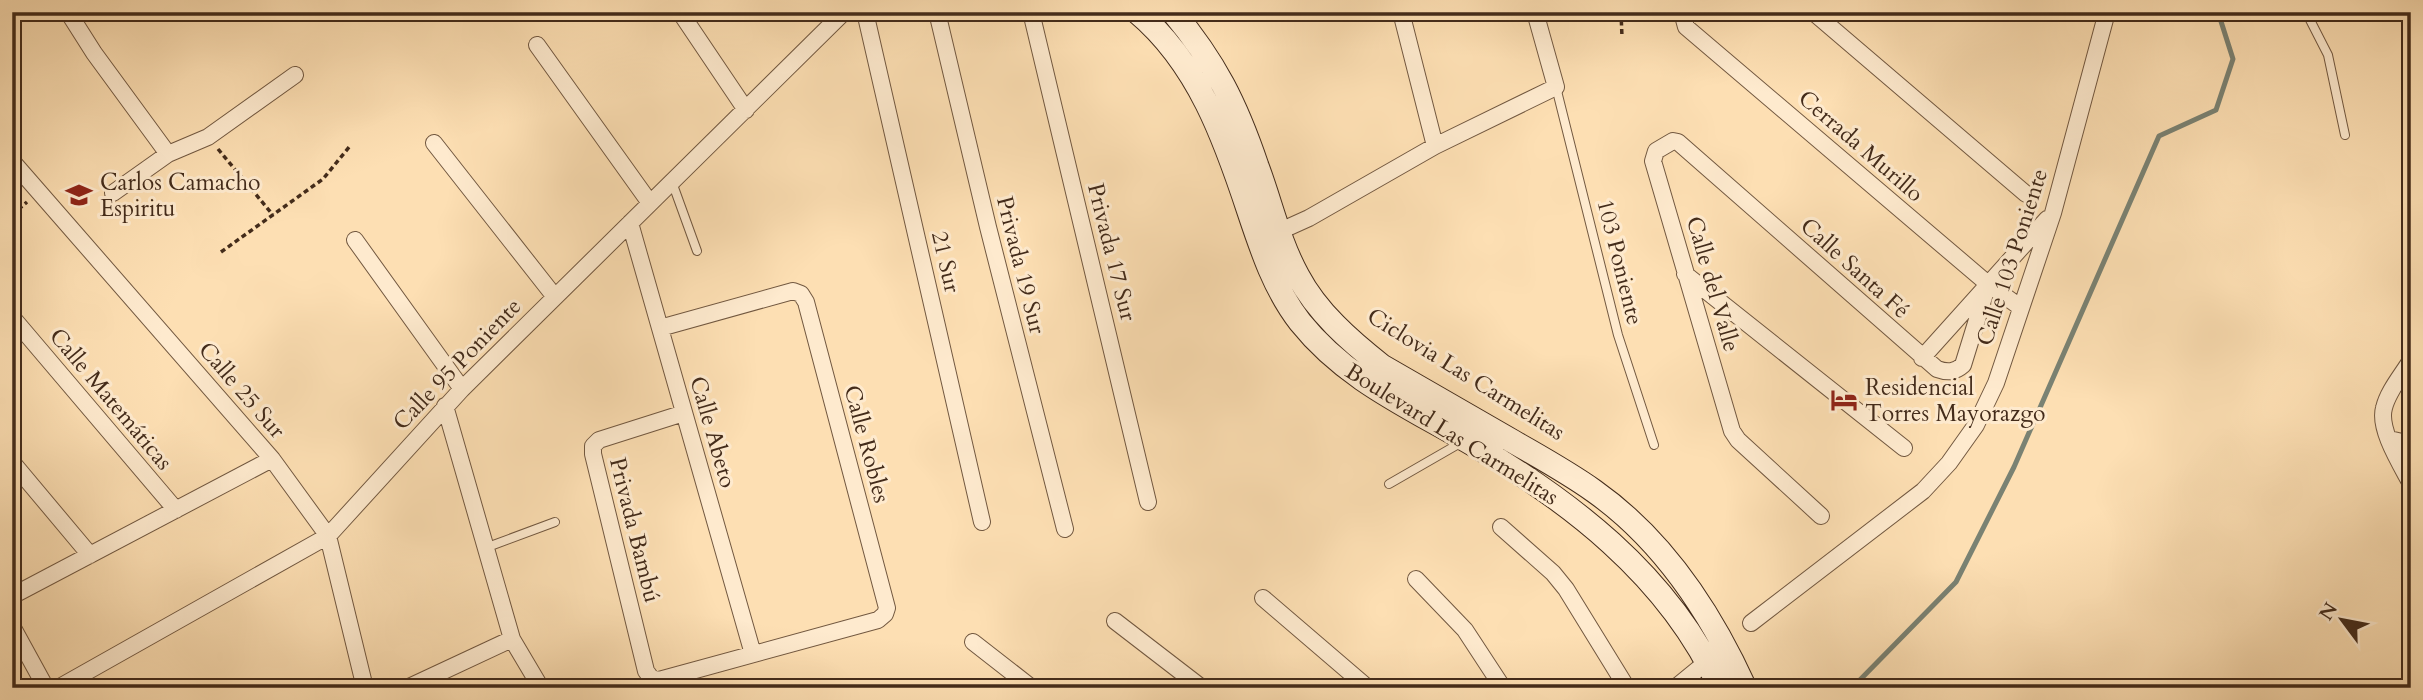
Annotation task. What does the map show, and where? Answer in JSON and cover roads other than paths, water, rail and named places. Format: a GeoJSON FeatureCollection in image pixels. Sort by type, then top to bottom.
{"type":"FeatureCollection","features":[{"type":"Feature","properties":{"kind":"main road","name":"Boulevard Las Carmelitas"},"geometry":{"type":"LineString","coordinates":[[1137,12],[1177,54],[1204,97],[1227,149],[1268,268],[1382,366],[1563,471],[1595,491],[1623,515],[1674,568],[1725,645],[1745,688]]}},
{"type":"Feature","properties":{"kind":"main road","name":"Boulevard Las Carmelitas"},"geometry":{"type":"LineString","coordinates":[[1173,12],[1216,70],[1258,167],[1278,232],[1300,322],[1332,358],[1350,373],[1546,490],[1598,529],[1671,606],[1708,661],[1720,688]]}},
{"type":"Feature","properties":{"kind":"street"},"geometry":{"type":"LineString","coordinates":[[68,12],[169,154]]}},
{"type":"Feature","properties":{"kind":"street"},"geometry":{"type":"LineString","coordinates":[[680,12],[746,110]]}},
{"type":"Feature","properties":{"kind":"street","name":"Calle 95 Poniente"},"geometry":{"type":"LineString","coordinates":[[58,688],[328,536],[445,406],[844,12]]}},
{"type":"Feature","properties":{"kind":"street","name":"21 Sur"},"geometry":{"type":"LineString","coordinates":[[865,12],[982,522]]}},
{"type":"Feature","properties":{"kind":"street","name":"Privada 19 Sur"},"geometry":{"type":"LineString","coordinates":[[937,12],[1065,529]]}},
{"type":"Feature","properties":{"kind":"street","name":"Privada 17 Sur"},"geometry":{"type":"LineString","coordinates":[[1031,12],[1148,502]]}},
{"type":"Feature","properties":{"kind":"street"},"geometry":{"type":"LineString","coordinates":[[1401,12],[1435,146]]}},
{"type":"Feature","properties":{"kind":"street"},"geometry":{"type":"LineString","coordinates":[[1278,232],[1309,218],[1435,146],[1556,87],[1535,12]]}},
{"type":"Feature","properties":{"kind":"street","name":"Cerrada Murillo"},"geometry":{"type":"LineString","coordinates":[[1682,12],[1686,27],[1988,284],[2020,307]]}},
{"type":"Feature","properties":{"kind":"street"},"geometry":{"type":"LineString","coordinates":[[1813,12],[2026,194]]}},
{"type":"Feature","properties":{"kind":"street","name":"Calle 103 Poniente"},"geometry":{"type":"LineString","coordinates":[[1751,623],[1923,491],[1949,463],[1976,425],[1996,383],[2053,212],[2107,12]]}},
{"type":"Feature","properties":{"kind":"street"},"geometry":{"type":"LineString","coordinates":[[537,45],[650,203]]}},
{"type":"Feature","properties":{"kind":"street"},"geometry":{"type":"LineString","coordinates":[[114,193],[169,154],[208,137],[295,75]]}},
{"type":"Feature","properties":{"kind":"street","name":"Calle Santa Fé"},"geometry":{"type":"LineString","coordinates":[[1656,151],[1673,141],[1678,142],[1922,358],[1945,372],[1956,370],[1963,365],[1988,284]]}},
{"type":"Feature","properties":{"kind":"street"},"geometry":{"type":"LineString","coordinates":[[435,144],[555,296]]}},
{"type":"Feature","properties":{"kind":"street","name":"Calle del Valle"},"geometry":{"type":"LineString","coordinates":[[1656,151],[1653,161],[1732,430],[1738,440],[1821,516]]}},
{"type":"Feature","properties":{"kind":"street","name":"Calle 25 Sur"},"geometry":{"type":"LineString","coordinates":[[12,161],[272,459],[328,536],[365,688]]}},
{"type":"Feature","properties":{"kind":"street"},"geometry":{"type":"LineString","coordinates":[[1922,358],[2053,212]]}},
{"type":"Feature","properties":{"kind":"street","name":"Calle Abeto"},"geometry":{"type":"LineString","coordinates":[[630,223],[753,654]]}},
{"type":"Feature","properties":{"kind":"street"},"geometry":{"type":"LineString","coordinates":[[355,240],[462,389]]}},
{"type":"Feature","properties":{"kind":"street"},"geometry":{"type":"LineString","coordinates":[[1685,274],[1905,448]]}},
{"type":"Feature","properties":{"kind":"street","name":"Calle Robles"},"geometry":{"type":"LineString","coordinates":[[660,328],[793,291],[801,294],[806,302],[887,608],[878,621],[753,654]]}},
{"type":"Feature","properties":{"kind":"street","name":"Calle Matemáticas"},"geometry":{"type":"LineString","coordinates":[[12,317],[176,510]]}},
{"type":"Feature","properties":{"kind":"street"},"geometry":{"type":"LineString","coordinates":[[2411,360],[2385,404],[2383,421],[2411,484]]}},
{"type":"Feature","properties":{"kind":"street"},"geometry":{"type":"LineString","coordinates":[[445,406],[512,639],[541,688]]}},
{"type":"Feature","properties":{"kind":"street","name":"Privada Bambú"},"geometry":{"type":"LineString","coordinates":[[684,413],[599,440],[593,446],[646,671],[651,678],[659,680],[753,654]]}},
{"type":"Feature","properties":{"kind":"street"},"geometry":{"type":"LineString","coordinates":[[2389,439],[2411,444]]}},
{"type":"Feature","properties":{"kind":"street"},"geometry":{"type":"LineString","coordinates":[[12,596],[272,459]]}},
{"type":"Feature","properties":{"kind":"street"},"geometry":{"type":"LineString","coordinates":[[12,462],[90,555]]}},
{"type":"Feature","properties":{"kind":"street"},"geometry":{"type":"LineString","coordinates":[[1501,527],[1553,573],[1566,589],[1627,688]]}},
{"type":"Feature","properties":{"kind":"street"},"geometry":{"type":"LineString","coordinates":[[1416,579],[1465,630],[1503,688]]}},
{"type":"Feature","properties":{"kind":"street"},"geometry":{"type":"LineString","coordinates":[[1263,598],[1368,688]]}},
{"type":"Feature","properties":{"kind":"street"},"geometry":{"type":"LineString","coordinates":[[1115,621],[1202,688]]}},
{"type":"Feature","properties":{"kind":"street"},"geometry":{"type":"LineString","coordinates":[[12,626],[46,688]]}},
{"type":"Feature","properties":{"kind":"street"},"geometry":{"type":"LineString","coordinates":[[407,688],[512,639]]}},
{"type":"Feature","properties":{"kind":"street"},"geometry":{"type":"LineString","coordinates":[[973,642],[1032,688]]}},
{"type":"Feature","properties":{"kind":"street"},"geometry":{"type":"LineString","coordinates":[[1675,688],[1708,661]]}},
{"type":"Feature","properties":{"kind":"lane"},"geometry":{"type":"LineString","coordinates":[[2306,12],[2328,55],[2346,135]]}},
{"type":"Feature","properties":{"kind":"lane","name":"103 Poniente"},"geometry":{"type":"LineString","coordinates":[[1556,87],[1618,335],[1654,444]]}},
{"type":"Feature","properties":{"kind":"lane"},"geometry":{"type":"LineString","coordinates":[[672,182],[697,251]]}},
{"type":"Feature","properties":{"kind":"lane"},"geometry":{"type":"LineString","coordinates":[[1389,484],[1466,440]]}},
{"type":"Feature","properties":{"kind":"lane"},"geometry":{"type":"LineString","coordinates":[[484,548],[555,523]]}},
{"type":"Feature","properties":{"kind":"waterway"},"geometry":{"type":"LineString","coordinates":[[1852,688],[1956,582],[2014,467],[2159,136],[2216,110],[2233,59],[2218,12]]}},
{"type":"Feature","properties":{"kind":"place","name":"Carlos Camacho Espiritu"},"geometry":{"type":"Point","coordinates":[79,195]}},
{"type":"Feature","properties":{"kind":"place","name":"Residencial Torres Mayorazgo"},"geometry":{"type":"Point","coordinates":[1844,400]}}]}
